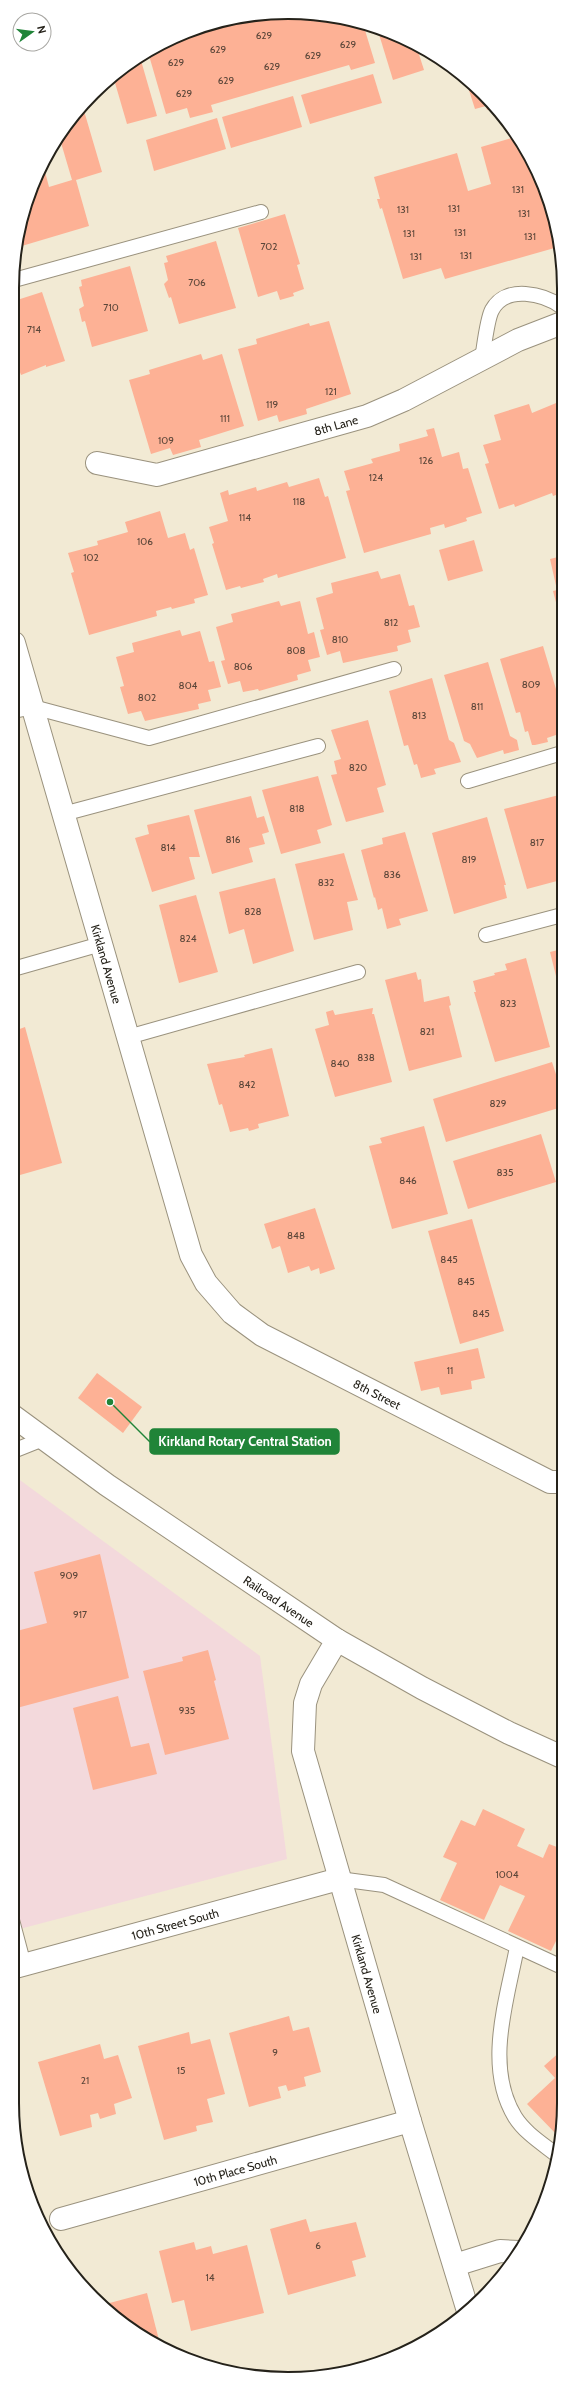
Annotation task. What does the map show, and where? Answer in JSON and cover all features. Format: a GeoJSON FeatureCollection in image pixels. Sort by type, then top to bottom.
{"type":"FeatureCollection","features":[{"type":"Feature","properties":{"kind":"street","name":"8th Lane"},"geometry":{"type":"LineString","coordinates":[[97,463],[158,475],[367,416],[404,400],[518,340],[557,325]]}},
{"type":"Feature","properties":{"kind":"street","name":"Kirkland Avenue"},"geometry":{"type":"LineString","coordinates":[[19,680],[23,709],[63,814],[191,1255],[206,1283]]}},
{"type":"Feature","properties":{"kind":"street","name":"8th Street"},"geometry":{"type":"LineString","coordinates":[[206,1283],[232,1313],[262,1335],[550,1482],[557,1482]]}},
{"type":"Feature","properties":{"kind":"street","name":"Railroad Avenue"},"geometry":{"type":"LineString","coordinates":[[19,1421],[106,1485],[337,1640],[422,1688],[509,1733],[557,1755]]}},
{"type":"Feature","properties":{"kind":"street","name":"Kirkland Avenue"},"geometry":{"type":"LineString","coordinates":[[337,1640],[311,1684],[305,1704],[303,1751],[410,2121],[466,2304]]}},
{"type":"Feature","properties":{"kind":"street","name":"10th Street South"},"geometry":{"type":"LineString","coordinates":[[19,1966],[339,1879]]}},
{"type":"Feature","properties":{"kind":"street","name":"10th Place South"},"geometry":{"type":"LineString","coordinates":[[61,2219],[410,2121]]}},
{"type":"Feature","properties":{"kind":"street"},"geometry":{"type":"LineString","coordinates":[[455,2265],[500,2251],[512,2252]]}},
{"type":"Feature","properties":{"kind":"lane"},"geometry":{"type":"LineString","coordinates":[[20,278],[261,212]]}},
{"type":"Feature","properties":{"kind":"lane"},"geometry":{"type":"LineString","coordinates":[[482,359],[492,310],[505,298],[525,293],[550,299],[557,304]]}},
{"type":"Feature","properties":{"kind":"lane"},"geometry":{"type":"LineString","coordinates":[[23,709],[149,738],[394,669]]}},
{"type":"Feature","properties":{"kind":"lane"},"geometry":{"type":"LineString","coordinates":[[63,814],[318,746]]}},
{"type":"Feature","properties":{"kind":"lane"},"geometry":{"type":"LineString","coordinates":[[468,781],[557,755]]}},
{"type":"Feature","properties":{"kind":"lane"},"geometry":{"type":"LineString","coordinates":[[486,935],[557,916]]}},
{"type":"Feature","properties":{"kind":"lane"},"geometry":{"type":"LineString","coordinates":[[19,968],[101,944]]}},
{"type":"Feature","properties":{"kind":"lane"},"geometry":{"type":"LineString","coordinates":[[128,1037],[358,972]]}},
{"type":"Feature","properties":{"kind":"lane"},"geometry":{"type":"LineString","coordinates":[[19,1449],[43,1439]]}},
{"type":"Feature","properties":{"kind":"lane"},"geometry":{"type":"LineString","coordinates":[[339,1879],[384,1885],[557,1965]]}},
{"type":"Feature","properties":{"kind":"lane"},"geometry":{"type":"LineString","coordinates":[[517,1947],[499,2043],[499,2066],[504,2091],[515,2117],[530,2134],[553,2152]]}},
{"type":"Feature","properties":{"kind":"shaded area"},"geometry":{"type":"Polygon","coordinates":[[[19,1479],[260,1656],[287,1859],[19,1929],[19,1479]]]}},
{"type":"Feature","properties":{"kind":"building"},"geometry":{"type":"Polygon","coordinates":[[[288,19],[323,21],[365,30],[375,63],[351,70],[349,65],[211,105],[213,112],[190,118],[187,108],[166,114],[150,58],[185,39],[218,28],[236,24],[253,21],[288,19]]]}},
{"type":"Feature","properties":{"kind":"building"},"geometry":{"type":"Polygon","coordinates":[[[379,35],[391,39],[419,53],[424,70],[393,80],[379,35]]]}},
{"type":"Feature","properties":{"kind":"building"},"geometry":{"type":"Polygon","coordinates":[[[142,62],[157,116],[127,124],[115,83],[142,62]]]}},
{"type":"Feature","properties":{"kind":"building"},"geometry":{"type":"Polygon","coordinates":[[[373,74],[382,103],[310,124],[301,95],[373,74]]]}},
{"type":"Feature","properties":{"kind":"building"},"geometry":{"type":"Polygon","coordinates":[[[469,89],[486,106],[475,109],[469,89]]]}},
{"type":"Feature","properties":{"kind":"building"},"geometry":{"type":"Polygon","coordinates":[[[293,96],[302,127],[231,148],[222,117],[293,96]]]}},
{"type":"Feature","properties":{"kind":"building"},"geometry":{"type":"Polygon","coordinates":[[[85,113],[102,172],[76,180],[89,226],[22,246],[33,202],[45,173],[49,187],[72,180],[61,143],[85,113]]]}},
{"type":"Feature","properties":{"kind":"building"},"geometry":{"type":"Polygon","coordinates":[[[217,118],[226,149],[154,171],[146,140],[217,118]]]}},
{"type":"Feature","properties":{"kind":"building"},"geometry":{"type":"Polygon","coordinates":[[[512,139],[537,185],[548,218],[554,248],[445,279],[441,268],[403,279],[382,208],[380,209],[377,199],[380,199],[374,177],[457,153],[468,191],[491,184],[481,147],[512,139]]]}},
{"type":"Feature","properties":{"kind":"building"},"geometry":{"type":"Polygon","coordinates":[[[285,214],[300,264],[297,265],[304,289],[293,293],[294,296],[280,300],[277,291],[258,297],[238,228],[285,214]]]}},
{"type":"Feature","properties":{"kind":"building"},"geometry":{"type":"Polygon","coordinates":[[[216,241],[236,308],[179,324],[171,297],[169,298],[164,284],[168,280],[164,263],[168,262],[166,256],[216,241]]]}},
{"type":"Feature","properties":{"kind":"building"},"geometry":{"type":"Polygon","coordinates":[[[130,266],[148,331],[92,347],[85,321],[82,322],[79,309],[84,306],[79,287],[82,286],[81,280],[130,266]]]}},
{"type":"Feature","properties":{"kind":"building"},"geometry":{"type":"Polygon","coordinates":[[[42,292],[65,361],[46,367],[46,365],[21,375],[19,370],[19,299],[42,292]]]}},
{"type":"Feature","properties":{"kind":"building"},"geometry":{"type":"Polygon","coordinates":[[[329,321],[351,394],[306,409],[307,414],[279,422],[277,415],[258,421],[238,349],[257,344],[256,339],[309,323],[310,326],[329,321]]]}},
{"type":"Feature","properties":{"kind":"building"},"geometry":{"type":"Polygon","coordinates":[[[201,354],[203,360],[222,354],[244,426],[199,440],[201,447],[173,455],[170,448],[151,454],[129,380],[150,374],[149,370],[201,354]]]}},
{"type":"Feature","properties":{"kind":"building"},"geometry":{"type":"Polygon","coordinates":[[[557,403],[557,495],[553,496],[552,493],[515,507],[514,504],[499,509],[485,464],[489,463],[483,445],[501,440],[494,415],[529,404],[532,413],[557,403]]]}},
{"type":"Feature","properties":{"kind":"building"},"geometry":{"type":"Polygon","coordinates":[[[434,428],[442,457],[459,452],[463,469],[468,468],[482,513],[466,518],[467,521],[445,528],[444,524],[430,528],[431,534],[364,553],[346,491],[350,490],[344,471],[373,463],[371,459],[400,451],[399,444],[428,436],[426,430],[434,428]]]}},
{"type":"Feature","properties":{"kind":"building"},"geometry":{"type":"Polygon","coordinates":[[[319,478],[325,497],[328,496],[346,558],[278,578],[277,574],[263,579],[264,582],[226,590],[212,544],[214,543],[209,527],[228,521],[220,493],[228,490],[229,495],[256,487],[257,491],[287,482],[289,487],[319,478]]]}},
{"type":"Feature","properties":{"kind":"building"},"geometry":{"type":"Polygon","coordinates":[[[160,511],[168,538],[185,533],[190,550],[194,548],[208,595],[194,599],[195,603],[172,609],[171,607],[156,611],[157,616],[89,635],[71,573],[74,572],[68,553],[98,545],[97,541],[128,532],[125,522],[160,511]]]}},
{"type":"Feature","properties":{"kind":"building"},"geometry":{"type":"Polygon","coordinates":[[[474,540],[483,571],[448,581],[439,550],[474,540]]]}},
{"type":"Feature","properties":{"kind":"building"},"geometry":{"type":"Polygon","coordinates":[[[557,557],[557,590],[550,559],[557,557]]]}},
{"type":"Feature","properties":{"kind":"building"},"geometry":{"type":"Polygon","coordinates":[[[378,571],[381,579],[400,574],[409,606],[414,605],[420,627],[408,630],[411,642],[397,646],[398,651],[343,663],[340,651],[327,655],[320,630],[324,629],[316,598],[333,593],[331,583],[378,571]]]}},
{"type":"Feature","properties":{"kind":"building"},"geometry":{"type":"Polygon","coordinates":[[[557,590],[557,606],[553,591],[557,590]]]}},
{"type":"Feature","properties":{"kind":"building"},"geometry":{"type":"Polygon","coordinates":[[[279,601],[281,606],[300,601],[308,634],[314,632],[320,657],[308,660],[311,671],[297,675],[298,680],[259,691],[258,689],[243,692],[240,681],[228,684],[221,661],[225,660],[216,627],[233,622],[231,614],[279,601]]]}},
{"type":"Feature","properties":{"kind":"building"},"geometry":{"type":"Polygon","coordinates":[[[180,630],[182,636],[200,631],[209,662],[214,661],[221,687],[208,690],[211,701],[198,704],[199,709],[145,721],[141,711],[128,714],[120,687],[124,686],[116,657],[134,652],[132,643],[180,630]]]}},
{"type":"Feature","properties":{"kind":"building"},"geometry":{"type":"Polygon","coordinates":[[[543,646],[557,692],[557,735],[547,738],[548,742],[532,745],[528,731],[525,732],[520,712],[516,713],[500,659],[543,646]]]}},
{"type":"Feature","properties":{"kind":"building"},"geometry":{"type":"Polygon","coordinates":[[[488,662],[510,736],[517,740],[519,750],[504,754],[503,750],[477,758],[470,744],[464,741],[444,675],[488,662]]]}},
{"type":"Feature","properties":{"kind":"building"},"geometry":{"type":"Polygon","coordinates":[[[432,678],[449,740],[454,743],[461,762],[434,769],[436,774],[421,778],[417,764],[414,765],[408,745],[404,746],[389,691],[432,678]]]}},
{"type":"Feature","properties":{"kind":"building"},"geometry":{"type":"Polygon","coordinates":[[[368,720],[386,785],[377,788],[384,812],[346,822],[331,775],[337,774],[334,761],[341,759],[331,730],[368,720]]]}},
{"type":"Feature","properties":{"kind":"building"},"geometry":{"type":"Polygon","coordinates":[[[318,776],[332,825],[317,830],[321,843],[281,854],[262,790],[318,776]]]}},
{"type":"Feature","properties":{"kind":"building"},"geometry":{"type":"Polygon","coordinates":[[[251,796],[257,818],[264,816],[269,832],[262,834],[265,844],[249,848],[253,862],[212,874],[194,810],[251,796]]]}},
{"type":"Feature","properties":{"kind":"building"},"geometry":{"type":"Polygon","coordinates":[[[557,796],[557,881],[527,889],[504,809],[557,796]]]}},
{"type":"Feature","properties":{"kind":"building"},"geometry":{"type":"Polygon","coordinates":[[[189,815],[200,857],[189,857],[195,879],[152,892],[135,838],[149,834],[147,825],[189,815]]]}},
{"type":"Feature","properties":{"kind":"building"},"geometry":{"type":"Polygon","coordinates":[[[487,817],[506,885],[504,885],[507,898],[454,914],[432,833],[487,817]]]}},
{"type":"Feature","properties":{"kind":"building"},"geometry":{"type":"Polygon","coordinates":[[[405,832],[428,911],[399,919],[401,925],[387,929],[382,908],[378,910],[375,897],[374,898],[361,850],[383,844],[382,838],[405,832]]]}},
{"type":"Feature","properties":{"kind":"building"},"geometry":{"type":"Polygon","coordinates":[[[344,853],[358,900],[347,902],[353,930],[314,940],[295,864],[344,853]]]}},
{"type":"Feature","properties":{"kind":"building"},"geometry":{"type":"Polygon","coordinates":[[[275,878],[294,951],[253,964],[244,929],[229,934],[219,892],[275,878]]]}},
{"type":"Feature","properties":{"kind":"building"},"geometry":{"type":"Polygon","coordinates":[[[196,895],[218,972],[179,983],[159,905],[196,895]]]}},
{"type":"Feature","properties":{"kind":"building"},"geometry":{"type":"Polygon","coordinates":[[[557,950],[557,980],[550,952],[557,950]]]}},
{"type":"Feature","properties":{"kind":"building"},"geometry":{"type":"Polygon","coordinates":[[[526,958],[550,1047],[495,1062],[474,992],[476,992],[473,981],[507,970],[505,964],[526,958]]]}},
{"type":"Feature","properties":{"kind":"building"},"geometry":{"type":"Polygon","coordinates":[[[416,972],[418,980],[421,979],[424,1002],[449,996],[451,1005],[449,1006],[462,1057],[409,1071],[385,980],[416,972]]]}},
{"type":"Feature","properties":{"kind":"building"},"geometry":{"type":"Polygon","coordinates":[[[373,1008],[372,1014],[374,1014],[392,1082],[335,1097],[315,1029],[329,1025],[326,1012],[333,1010],[335,1015],[373,1008]]]}},
{"type":"Feature","properties":{"kind":"building"},"geometry":{"type":"Polygon","coordinates":[[[25,1027],[62,1163],[19,1175],[19,1029],[25,1027]]]}},
{"type":"Feature","properties":{"kind":"building"},"geometry":{"type":"Polygon","coordinates":[[[272,1048],[289,1116],[258,1124],[259,1128],[249,1131],[248,1128],[230,1132],[222,1104],[219,1105],[207,1064],[245,1057],[244,1055],[272,1048]]]}},
{"type":"Feature","properties":{"kind":"building"},"geometry":{"type":"Polygon","coordinates":[[[552,1062],[557,1078],[557,1109],[446,1142],[433,1099],[552,1062]]]}},
{"type":"Feature","properties":{"kind":"building"},"geometry":{"type":"Polygon","coordinates":[[[424,1126],[448,1214],[392,1229],[369,1146],[382,1143],[380,1138],[424,1126]]]}},
{"type":"Feature","properties":{"kind":"building"},"geometry":{"type":"Polygon","coordinates":[[[541,1134],[556,1182],[468,1209],[453,1161],[541,1134]]]}},
{"type":"Feature","properties":{"kind":"building"},"geometry":{"type":"Polygon","coordinates":[[[315,1208],[335,1269],[320,1274],[319,1268],[311,1271],[309,1266],[288,1273],[280,1246],[272,1249],[264,1224],[315,1208]]]}},
{"type":"Feature","properties":{"kind":"building"},"geometry":{"type":"Polygon","coordinates":[[[472,1219],[504,1331],[460,1344],[428,1231],[472,1219]]]}},
{"type":"Feature","properties":{"kind":"building"},"geometry":{"type":"Polygon","coordinates":[[[478,1348],[485,1378],[471,1381],[472,1389],[441,1395],[439,1387],[421,1391],[414,1362],[478,1348]]]}},
{"type":"Feature","properties":{"kind":"building"},"geometry":{"type":"Polygon","coordinates":[[[97,1373],[142,1407],[123,1433],[78,1398],[97,1373]]]}},
{"type":"Feature","properties":{"kind":"building"},"geometry":{"type":"Polygon","coordinates":[[[100,1554],[129,1678],[19,1707],[19,1630],[47,1623],[34,1572],[100,1554]]]}},
{"type":"Feature","properties":{"kind":"building"},"geometry":{"type":"Polygon","coordinates":[[[208,1650],[216,1680],[214,1681],[229,1739],[165,1755],[143,1671],[183,1661],[182,1657],[208,1650]]]}},
{"type":"Feature","properties":{"kind":"building"},"geometry":{"type":"Polygon","coordinates":[[[118,1696],[131,1747],[149,1743],[157,1774],[93,1790],[73,1708],[118,1696]]]}},
{"type":"Feature","properties":{"kind":"building"},"geometry":{"type":"Polygon","coordinates":[[[483,1809],[525,1829],[517,1846],[543,1858],[549,1844],[557,1847],[557,1939],[551,1951],[508,1931],[525,1896],[500,1885],[484,1920],[440,1900],[457,1863],[443,1857],[461,1820],[475,1826],[483,1809]]]}},
{"type":"Feature","properties":{"kind":"building"},"geometry":{"type":"Polygon","coordinates":[[[289,2016],[293,2031],[309,2027],[321,2072],[304,2077],[306,2086],[288,2091],[286,2085],[278,2087],[281,2098],[249,2107],[229,2033],[289,2016]]]}},
{"type":"Feature","properties":{"kind":"building"},"geometry":{"type":"Polygon","coordinates":[[[189,2032],[191,2044],[210,2039],[225,2094],[207,2099],[213,2122],[196,2126],[197,2131],[164,2140],[138,2046],[189,2032]]]}},
{"type":"Feature","properties":{"kind":"building"},"geometry":{"type":"Polygon","coordinates":[[[100,2044],[104,2059],[118,2055],[132,2098],[114,2104],[116,2114],[100,2119],[98,2113],[90,2115],[92,2127],[60,2136],[38,2062],[100,2044]]]}},
{"type":"Feature","properties":{"kind":"building"},"geometry":{"type":"Polygon","coordinates":[[[557,2054],[555,2133],[527,2104],[555,2078],[544,2066],[557,2054]]]}},
{"type":"Feature","properties":{"kind":"building"},"geometry":{"type":"Polygon","coordinates":[[[306,2219],[310,2232],[356,2222],[366,2257],[352,2261],[356,2276],[288,2295],[270,2229],[306,2219]]]}},
{"type":"Feature","properties":{"kind":"building"},"geometry":{"type":"Polygon","coordinates":[[[194,2242],[196,2250],[211,2246],[213,2254],[247,2245],[264,2313],[191,2331],[184,2300],[172,2303],[159,2251],[194,2242]]]}},
{"type":"Feature","properties":{"kind":"building"},"geometry":{"type":"Polygon","coordinates":[[[147,2293],[159,2339],[139,2327],[109,2303],[147,2293]]]}},
{"type":"Feature","properties":{"kind":"place","name":"Kirkland Rotary Central Station"},"geometry":{"type":"Point","coordinates":[110,1402]}}]}
